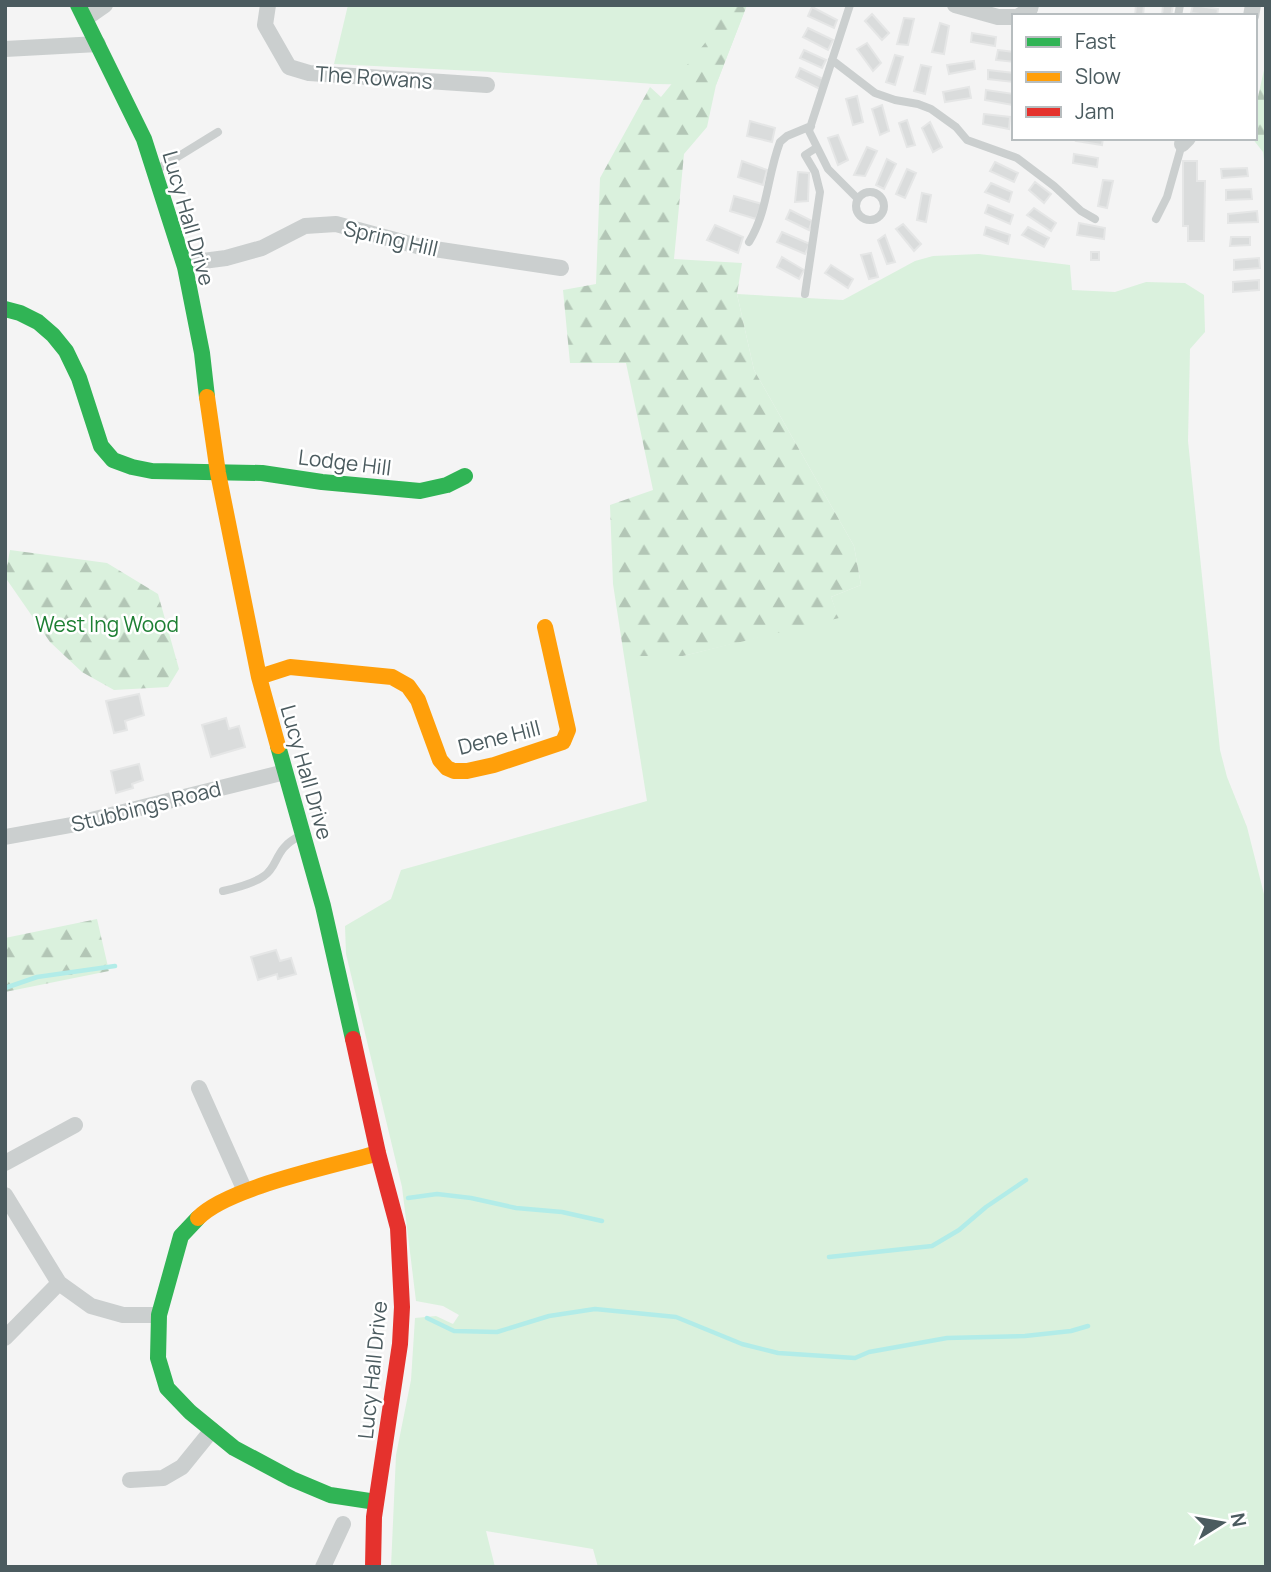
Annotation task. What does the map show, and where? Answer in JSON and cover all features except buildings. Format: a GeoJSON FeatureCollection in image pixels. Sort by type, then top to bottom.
{"type":"FeatureCollection","features":[{"type":"Feature","properties":{"kind":"street"},"geometry":{"type":"LineString","coordinates":[[82,12],[105,5]]}},
{"type":"Feature","properties":{"kind":"street","name":"The Rowans"},"geometry":{"type":"LineString","coordinates":[[268,5],[265,25],[289,67],[309,73],[487,85]]}},
{"type":"Feature","properties":{"kind":"street"},"geometry":{"type":"LineString","coordinates":[[955,5],[998,17],[1012,17]]}},
{"type":"Feature","properties":{"kind":"street","name":"Lucy Hall Drive"},"geometry":{"type":"LineString","coordinates":[[82,12],[144,139],[184,267],[202,353],[218,473],[259,677],[323,906],[378,1153],[398,1228],[402,1307],[400,1344],[376,1502],[373,1567]]}},
{"type":"Feature","properties":{"kind":"street"},"geometry":{"type":"LineString","coordinates":[[5,50],[98,44]]}},
{"type":"Feature","properties":{"kind":"street","name":"Spring Hill"},"geometry":{"type":"LineString","coordinates":[[184,267],[262,248],[304,226],[335,224],[421,247],[561,268]]}},
{"type":"Feature","properties":{"kind":"street","name":"Lodge Hill"},"geometry":{"type":"LineString","coordinates":[[5,309],[38,322],[66,351],[79,378],[101,446],[113,460],[152,471],[262,473],[346,485],[420,491],[447,485],[465,476]]}},
{"type":"Feature","properties":{"kind":"street","name":"Dene Hill"},"geometry":{"type":"LineString","coordinates":[[259,677],[290,667],[393,677],[408,686],[418,700],[440,760],[446,768],[457,772],[473,770],[563,742],[568,730],[545,628]]}},
{"type":"Feature","properties":{"kind":"street","name":"Stubbings Road"},"geometry":{"type":"LineString","coordinates":[[5,837],[71,825],[285,772]]}},
{"type":"Feature","properties":{"kind":"street"},"geometry":{"type":"LineString","coordinates":[[199,1088],[245,1191]]}},
{"type":"Feature","properties":{"kind":"street"},"geometry":{"type":"LineString","coordinates":[[5,1163],[75,1125]]}},
{"type":"Feature","properties":{"kind":"street"},"geometry":{"type":"LineString","coordinates":[[376,1502],[330,1495],[292,1479],[234,1447],[190,1412],[167,1388],[158,1358],[159,1315],[181,1236],[205,1211],[245,1191],[378,1153]]}},
{"type":"Feature","properties":{"kind":"street"},"geometry":{"type":"LineString","coordinates":[[5,1195],[59,1283],[91,1306],[123,1315],[159,1315]]}},
{"type":"Feature","properties":{"kind":"street"},"geometry":{"type":"LineString","coordinates":[[5,1338],[59,1283]]}},
{"type":"Feature","properties":{"kind":"street"},"geometry":{"type":"LineString","coordinates":[[130,1480],[163,1478],[182,1467],[212,1430]]}},
{"type":"Feature","properties":{"kind":"street"},"geometry":{"type":"LineString","coordinates":[[323,1567],[343,1524]]}},
{"type":"Feature","properties":{"kind":"lane"},"geometry":{"type":"LineString","coordinates":[[850,5],[809,131],[828,169],[858,199]]}},
{"type":"Feature","properties":{"kind":"lane"},"geometry":{"type":"LineString","coordinates":[[832,60],[875,93],[931,109],[956,127],[967,140],[1017,158],[1081,211],[1095,219]]}},
{"type":"Feature","properties":{"kind":"lane"},"geometry":{"type":"LineString","coordinates":[[748,242],[758,228],[765,209],[780,142],[787,136],[811,126]]}},
{"type":"Feature","properties":{"kind":"lane"},"geometry":{"type":"LineString","coordinates":[[154,170],[218,132]]}},
{"type":"Feature","properties":{"kind":"lane"},"geometry":{"type":"LineString","coordinates":[[1156,219],[1167,197],[1185,141]]}},
{"type":"Feature","properties":{"kind":"lane"},"geometry":{"type":"LineString","coordinates":[[805,294],[820,192],[815,172],[805,155],[816,148]]}},
{"type":"Feature","properties":{"kind":"lane"},"geometry":{"type":"LineString","coordinates":[[223,891],[266,875],[287,842],[303,835]]}},
{"type":"Feature","properties":{"kind":"green space"},"geometry":{"type":"Polygon","coordinates":[[[348,5],[747,5],[716,85],[654,84],[334,64],[348,5]]]}},
{"type":"Feature","properties":{"kind":"green space"},"geometry":{"type":"Polygon","coordinates":[[[720,5],[747,5],[716,85],[707,127],[684,154],[674,259],[742,263],[737,294],[754,370],[854,546],[861,585],[831,597],[839,618],[683,656],[624,656],[613,584],[610,505],[653,490],[626,363],[570,363],[563,290],[596,284],[600,178],[650,87],[661,97],[705,43],[720,5]]]}},
{"type":"Feature","properties":{"kind":"green space"},"geometry":{"type":"Polygon","coordinates":[[[1266,61],[1266,177],[1263,152],[1254,140],[1257,140],[1257,101],[1266,61]]]}},
{"type":"Feature","properties":{"kind":"green space"},"geometry":{"type":"Polygon","coordinates":[[[979,254],[1070,265],[1072,290],[1115,292],[1146,282],[1185,283],[1204,295],[1205,332],[1190,349],[1188,441],[1220,750],[1227,777],[1247,827],[1266,902],[1266,1567],[598,1567],[593,1549],[486,1531],[495,1567],[391,1567],[396,1455],[411,1380],[415,1318],[436,1316],[453,1324],[459,1315],[443,1306],[416,1301],[402,1187],[346,954],[345,926],[391,899],[401,870],[647,801],[624,656],[683,656],[838,617],[831,597],[861,585],[854,546],[754,370],[737,294],[843,300],[915,261],[933,256],[979,254]]]}},
{"type":"Feature","properties":{"kind":"green space","name":"West Ing Wood"},"geometry":{"type":"Polygon","coordinates":[[[10,550],[107,563],[158,594],[179,669],[168,687],[114,690],[82,672],[50,642],[5,577],[10,550]]]}},
{"type":"Feature","properties":{"kind":"green space"},"geometry":{"type":"Polygon","coordinates":[[[97,919],[109,971],[5,992],[5,938],[97,919]]]}},
{"type":"Feature","properties":{"kind":"waterway"},"geometry":{"type":"LineString","coordinates":[[5,988],[37,977],[115,966]]}},
{"type":"Feature","properties":{"kind":"waterway"},"geometry":{"type":"LineString","coordinates":[[829,1257],[932,1246],[959,1230],[986,1207],[1026,1180]]}},
{"type":"Feature","properties":{"kind":"waterway"},"geometry":{"type":"LineString","coordinates":[[408,1198],[437,1194],[471,1198],[602,1221]]}},
{"type":"Feature","properties":{"kind":"waterway"},"geometry":{"type":"LineString","coordinates":[[427,1318],[454,1331],[497,1332],[549,1316],[595,1309],[676,1317],[742,1344],[778,1353],[855,1358],[869,1352],[947,1338],[1025,1336],[1071,1331],[1088,1326]]}},
{"type":"Feature","properties":{"kind":"traffic: fast"},"geometry":{"type":"LineString","coordinates":[[78,5],[144,139],[185,267],[202,353],[207,397]]}},
{"type":"Feature","properties":{"kind":"traffic: fast"},"geometry":{"type":"LineString","coordinates":[[5,309],[38,322],[66,351],[79,378],[101,446],[113,460],[132,467],[152,471],[262,473],[322,482],[420,491],[447,485],[465,476]]}},
{"type":"Feature","properties":{"kind":"traffic: fast"},"geometry":{"type":"LineString","coordinates":[[278,746],[323,906],[353,1039]]}},
{"type":"Feature","properties":{"kind":"traffic: fast"},"geometry":{"type":"LineString","coordinates":[[198,1218],[181,1236],[159,1315],[158,1358],[167,1388],[190,1412],[234,1448],[292,1479],[330,1495],[376,1502]]}},
{"type":"Feature","properties":{"kind":"traffic: slow"},"geometry":{"type":"LineString","coordinates":[[207,397],[218,473],[259,677],[278,746]]}},
{"type":"Feature","properties":{"kind":"traffic: slow"},"geometry":{"type":"LineString","coordinates":[[259,677],[290,667],[392,677],[408,686],[418,700],[440,760],[454,771],[467,771],[563,742],[568,730],[545,627]]}},
{"type":"Feature","properties":{"kind":"traffic: slow"},"geometry":{"type":"LineString","coordinates":[[198,1218],[213,1207],[257,1187],[378,1153]]}},
{"type":"Feature","properties":{"kind":"traffic: jam"},"geometry":{"type":"LineString","coordinates":[[353,1039],[398,1228],[402,1307],[400,1344],[374,1517],[373,1567]]}}]}
